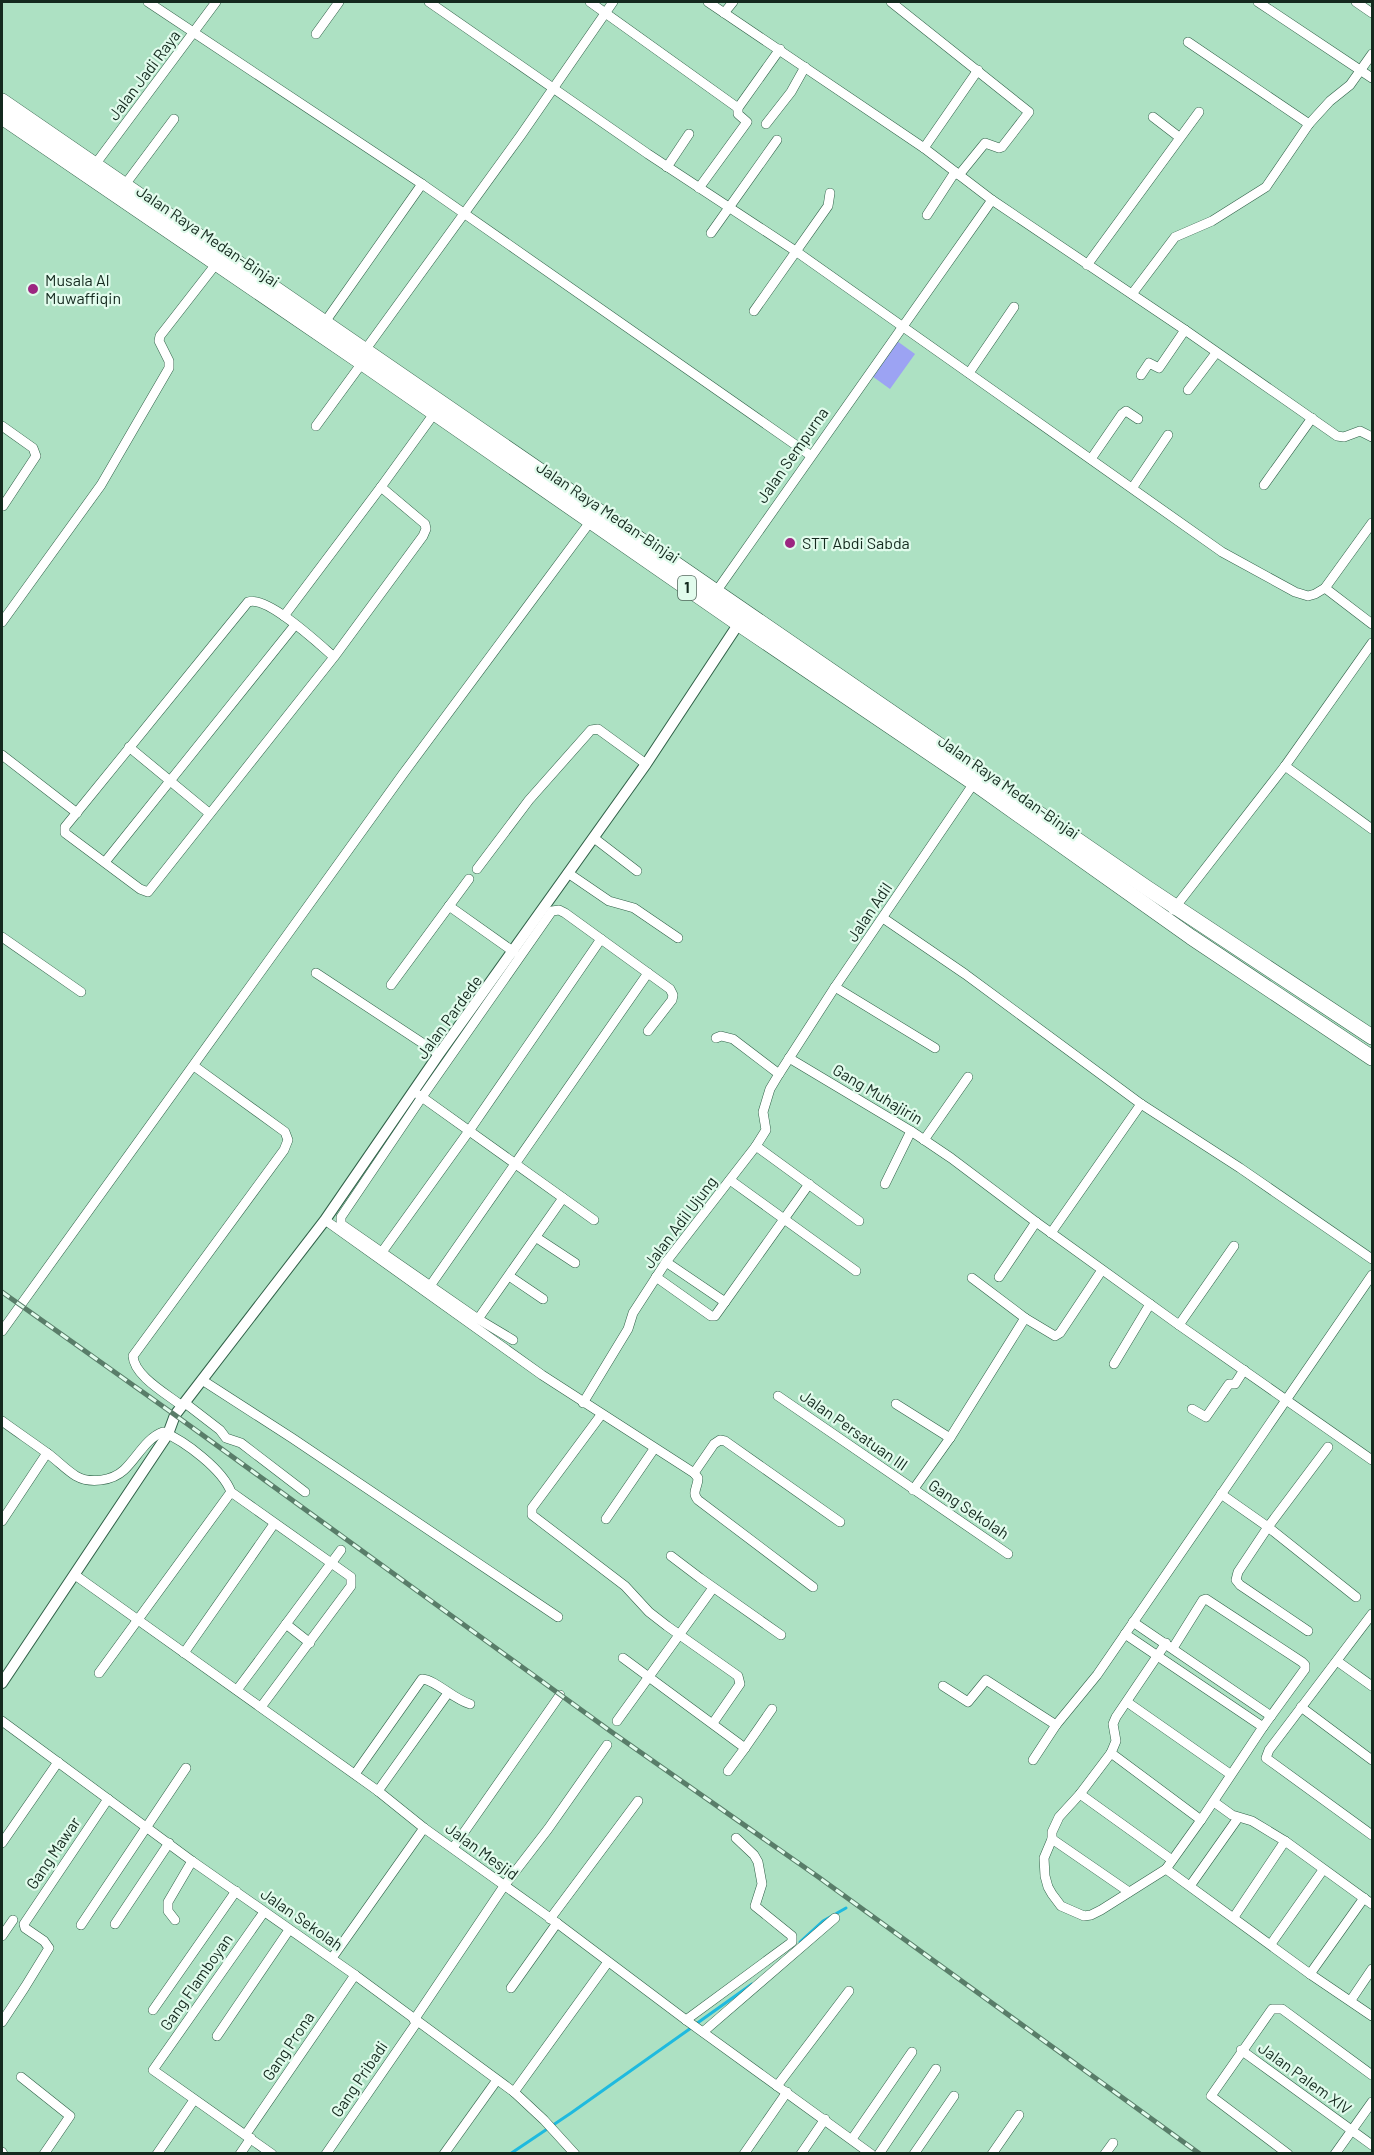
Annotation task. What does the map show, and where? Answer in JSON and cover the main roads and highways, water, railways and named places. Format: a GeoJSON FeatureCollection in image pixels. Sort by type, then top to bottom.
{"type":"FeatureCollection","features":[{"type":"Feature","properties":{"kind":"highway","name":"Jalan Raya Medan-Binjai"},"geometry":{"type":"LineString","coordinates":[[2,101],[325,322],[362,358]]}},
{"type":"Feature","properties":{"kind":"highway","name":"Jalan Raya Medan-Binjai"},"geometry":{"type":"LineString","coordinates":[[2,117],[216,264],[545,476],[712,597],[1249,966],[1372,1058]]}},
{"type":"Feature","properties":{"kind":"highway","name":"Jalan Raya Medan-Binjai"},"geometry":{"type":"LineString","coordinates":[[438,408],[590,522],[712,597]]}},
{"type":"Feature","properties":{"kind":"highway","name":"Jalan Raya Medan-Binjai"},"geometry":{"type":"LineString","coordinates":[[743,618],[974,783],[1171,913]]}},
{"type":"Feature","properties":{"kind":"highway","name":"Jalan Raya Medan-Binjai"},"geometry":{"type":"LineString","coordinates":[[1249,966],[1372,1037]]}},
{"type":"Feature","properties":{"kind":"waterway"},"geometry":{"type":"LineString","coordinates":[[800,1942],[823,1921],[846,1908]]}},
{"type":"Feature","properties":{"kind":"waterway"},"geometry":{"type":"LineString","coordinates":[[696,2024],[752,1984]]}},
{"type":"Feature","properties":{"kind":"waterway"},"geometry":{"type":"LineString","coordinates":[[510,2154],[691,2028]]}},
{"type":"Feature","properties":{"kind":"railway"},"geometry":{"type":"LineString","coordinates":[[2,1292],[613,1733],[817,1876],[1200,2154]]}},
{"type":"Feature","properties":{"kind":"place","name":"Musala Al Muwaffiqin"},"geometry":{"type":"Point","coordinates":[33,289]}},
{"type":"Feature","properties":{"kind":"place","name":"STT Abdi Sabda"},"geometry":{"type":"Point","coordinates":[790,543]}}]}
